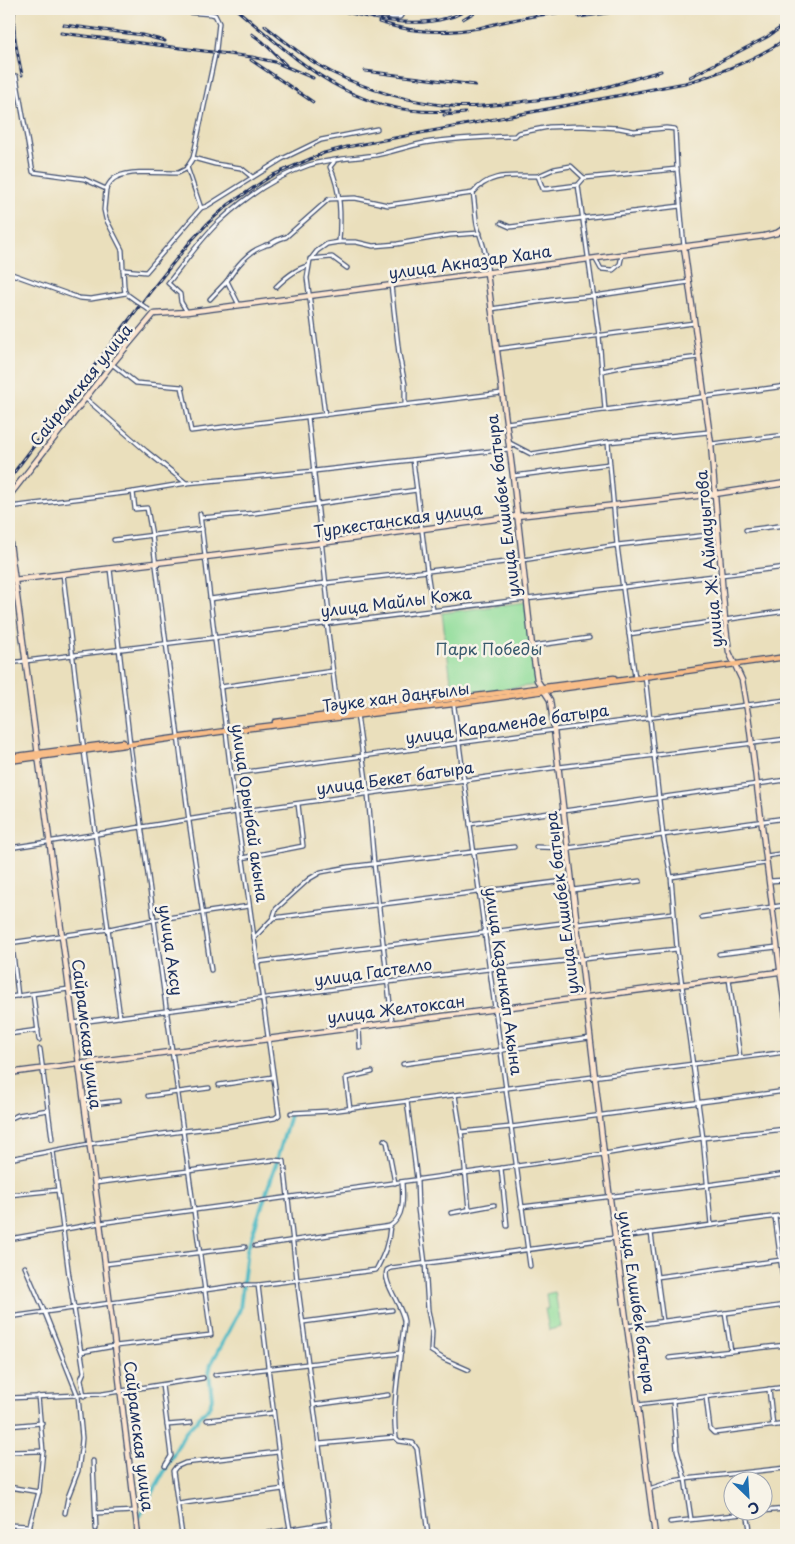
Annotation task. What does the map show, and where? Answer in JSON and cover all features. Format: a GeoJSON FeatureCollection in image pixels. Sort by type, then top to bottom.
{"type":"FeatureCollection","features":[{"type":"Feature","properties":{"kind":"main road","name":"улица Акназар Хана"},"geometry":{"type":"LineString","coordinates":[[154,314],[187,312],[310,294],[487,273],[764,236],[777,233],[786,227]]}},
{"type":"Feature","properties":{"kind":"main road","name":"улица Ж. Аймауытова"},"geometry":{"type":"LineString","coordinates":[[684,247],[710,432],[729,652],[742,680],[746,705],[777,947],[783,972],[786,1016]]}},
{"type":"Feature","properties":{"kind":"main road","name":"улица Елшибек батыра"},"geometry":{"type":"LineString","coordinates":[[487,273],[532,646],[537,680],[550,700],[554,730],[604,1154],[655,1535]]}},
{"type":"Feature","properties":{"kind":"main road","name":"Сайрамская улица"},"geometry":{"type":"LineString","coordinates":[[9,496],[112,364],[154,314]]}},
{"type":"Feature","properties":{"kind":"main road","name":"Туркестанская улица"},"geometry":{"type":"LineString","coordinates":[[11,581],[321,543],[517,516],[715,494],[786,484]]}},
{"type":"Feature","properties":{"kind":"main road","name":"Сайрамская улица"},"geometry":{"type":"LineString","coordinates":[[9,536],[11,581],[24,661],[95,1183],[138,1535]]}},
{"type":"Feature","properties":{"kind":"main road","name":"Тәуке хан даңғылы"},"geometry":{"type":"LineString","coordinates":[[9,757],[338,716],[786,656]]}},
{"type":"Feature","properties":{"kind":"main road","name":"Тәуке хан даңғылы"},"geometry":{"type":"LineString","coordinates":[[9,761],[37,755]]}},
{"type":"Feature","properties":{"kind":"main road","name":"улица Желтоксан"},"geometry":{"type":"LineString","coordinates":[[9,1073],[392,1021],[783,972]]}},
{"type":"Feature","properties":{"kind":"street"},"geometry":{"type":"LineString","coordinates":[[127,294],[122,250],[106,219],[104,210],[106,189],[109,183],[116,177],[140,173],[178,173],[187,167],[193,158],[216,50],[219,23],[215,15],[212,14],[147,9]]}},
{"type":"Feature","properties":{"kind":"street"},"geometry":{"type":"LineString","coordinates":[[360,9],[392,17],[400,17],[405,9]]}},
{"type":"Feature","properties":{"kind":"street"},"geometry":{"type":"LineString","coordinates":[[9,78],[16,76],[33,172],[84,180],[106,189]]}},
{"type":"Feature","properties":{"kind":"street"},"geometry":{"type":"LineString","coordinates":[[187,312],[181,302],[180,294],[168,283],[220,220],[249,197],[282,177],[310,165],[378,154],[423,143],[515,136],[518,133],[549,127],[619,128],[634,131],[675,129],[684,247]]}},
{"type":"Feature","properties":{"kind":"street"},"geometry":{"type":"LineString","coordinates":[[124,270],[146,272],[201,208],[282,159],[320,140],[377,129]]}},
{"type":"Feature","properties":{"kind":"street"},"geometry":{"type":"LineString","coordinates":[[193,158],[241,168],[252,177]]}},
{"type":"Feature","properties":{"kind":"street"},"geometry":{"type":"LineString","coordinates":[[334,161],[330,167],[339,199],[341,219],[340,242]]}},
{"type":"Feature","properties":{"kind":"street"},"geometry":{"type":"LineString","coordinates":[[210,299],[227,281],[240,263],[264,246],[286,237],[329,199],[355,198],[388,205],[473,193],[482,183],[490,179],[508,176],[538,176],[554,169],[572,166],[584,178]]}},
{"type":"Feature","properties":{"kind":"street"},"geometry":{"type":"LineString","coordinates":[[187,167],[201,208]]}},
{"type":"Feature","properties":{"kind":"street"},"geometry":{"type":"LineString","coordinates":[[538,176],[543,189],[578,185],[584,178],[677,168]]}},
{"type":"Feature","properties":{"kind":"street"},"geometry":{"type":"LineString","coordinates":[[578,185],[599,335],[605,410]]}},
{"type":"Feature","properties":{"kind":"street"},"geometry":{"type":"LineString","coordinates":[[473,193],[477,226],[488,266],[487,273]]}},
{"type":"Feature","properties":{"kind":"street"},"geometry":{"type":"LineString","coordinates":[[501,223],[510,227],[680,206]]}},
{"type":"Feature","properties":{"kind":"street"},"geometry":{"type":"LineString","coordinates":[[325,415],[307,278],[310,260],[317,251],[340,242],[356,242],[373,246],[450,235],[480,233]]}},
{"type":"Feature","properties":{"kind":"street"},"geometry":{"type":"LineString","coordinates":[[595,258],[602,269],[613,270],[620,264],[622,254]]}},
{"type":"Feature","properties":{"kind":"street"},"geometry":{"type":"LineString","coordinates":[[310,260],[332,257],[347,268]]}},
{"type":"Feature","properties":{"kind":"street"},"geometry":{"type":"LineString","coordinates":[[276,287],[284,278],[308,266]]}},
{"type":"Feature","properties":{"kind":"street"},"geometry":{"type":"LineString","coordinates":[[9,272],[79,298],[91,299],[127,294],[154,314]]}},
{"type":"Feature","properties":{"kind":"street"},"geometry":{"type":"LineString","coordinates":[[227,281],[239,305]]}},
{"type":"Feature","properties":{"kind":"street"},"geometry":{"type":"LineString","coordinates":[[491,308],[594,296],[689,282]]}},
{"type":"Feature","properties":{"kind":"street"},"geometry":{"type":"LineString","coordinates":[[391,285],[405,405]]}},
{"type":"Feature","properties":{"kind":"street"},"geometry":{"type":"LineString","coordinates":[[497,349],[695,323]]}},
{"type":"Feature","properties":{"kind":"street"},"geometry":{"type":"LineString","coordinates":[[602,372],[626,366],[699,357]]}},
{"type":"Feature","properties":{"kind":"street"},"geometry":{"type":"LineString","coordinates":[[112,364],[136,383],[182,386],[191,432],[502,393]]}},
{"type":"Feature","properties":{"kind":"street"},"geometry":{"type":"LineString","coordinates":[[506,423],[786,386]]}},
{"type":"Feature","properties":{"kind":"street"},"geometry":{"type":"LineString","coordinates":[[85,398],[187,483]]}},
{"type":"Feature","properties":{"kind":"street"},"geometry":{"type":"LineString","coordinates":[[308,417],[338,716]]}},
{"type":"Feature","properties":{"kind":"street"},"geometry":{"type":"LineString","coordinates":[[508,442],[531,454],[608,442],[710,432]]}},
{"type":"Feature","properties":{"kind":"street"},"geometry":{"type":"LineString","coordinates":[[711,444],[786,435]]}},
{"type":"Feature","properties":{"kind":"street"},"geometry":{"type":"LineString","coordinates":[[608,442],[617,545],[635,677]]}},
{"type":"Feature","properties":{"kind":"street"},"geometry":{"type":"LineString","coordinates":[[9,507],[134,492],[187,483],[509,449]]}},
{"type":"Feature","properties":{"kind":"street"},"geometry":{"type":"LineString","coordinates":[[413,460],[426,571],[433,610]]}},
{"type":"Feature","properties":{"kind":"street"},"geometry":{"type":"LineString","coordinates":[[513,476],[609,464]]}},
{"type":"Feature","properties":{"kind":"street"},"geometry":{"type":"LineString","coordinates":[[317,504],[417,490]]}},
{"type":"Feature","properties":{"kind":"street"},"geometry":{"type":"LineString","coordinates":[[134,492],[135,509],[147,508],[152,535],[177,736],[211,970]]}},
{"type":"Feature","properties":{"kind":"street","name":"улица Орынбай акына"},"geometry":{"type":"LineString","coordinates":[[184,1131],[229,1126],[275,1118],[279,1115],[242,858],[200,516],[317,504]]}},
{"type":"Feature","properties":{"kind":"street"},"geometry":{"type":"LineString","coordinates":[[746,530],[786,525]]}},
{"type":"Feature","properties":{"kind":"street"},"geometry":{"type":"LineString","coordinates":[[114,540],[202,529]]}},
{"type":"Feature","properties":{"kind":"street"},"geometry":{"type":"LineString","coordinates":[[210,599],[522,560],[617,545],[718,534]]}},
{"type":"Feature","properties":{"kind":"street","name":"улица Майлы Кожа"},"geometry":{"type":"LineString","coordinates":[[9,663],[786,567]]}},
{"type":"Feature","properties":{"kind":"street","name":"улица Аксу"},"geometry":{"type":"LineString","coordinates":[[110,569],[141,828],[211,1335],[115,1346]]}},
{"type":"Feature","properties":{"kind":"street"},"geometry":{"type":"LineString","coordinates":[[63,574],[83,749],[120,1017]]}},
{"type":"Feature","properties":{"kind":"street"},"geometry":{"type":"LineString","coordinates":[[629,634],[786,611]]}},
{"type":"Feature","properties":{"kind":"street"},"geometry":{"type":"LineString","coordinates":[[532,646],[589,638]]}},
{"type":"Feature","properties":{"kind":"street"},"geometry":{"type":"LineString","coordinates":[[220,687],[333,671]]}},
{"type":"Feature","properties":{"kind":"street"},"geometry":{"type":"LineString","coordinates":[[645,676],[664,835],[671,877],[677,949],[702,1138],[711,1225]]}},
{"type":"Feature","properties":{"kind":"street","name":"улица Караменде батыра"},"geometry":{"type":"LineString","coordinates":[[231,774],[786,700]]}},
{"type":"Feature","properties":{"kind":"street","name":"улица Казанкап Акына"},"geometry":{"type":"LineString","coordinates":[[453,701],[530,1266]]}},
{"type":"Feature","properties":{"kind":"street"},"geometry":{"type":"LineString","coordinates":[[357,713],[368,794],[392,1021]]}},
{"type":"Feature","properties":{"kind":"street","name":"улица Бекет батыра"},"geometry":{"type":"LineString","coordinates":[[9,848],[189,821],[236,812],[786,739]]}},
{"type":"Feature","properties":{"kind":"street"},"geometry":{"type":"LineString","coordinates":[[470,824],[786,780]]}},
{"type":"Feature","properties":{"kind":"street"},"geometry":{"type":"LineString","coordinates":[[242,858],[303,846],[298,804]]}},
{"type":"Feature","properties":{"kind":"street"},"geometry":{"type":"LineString","coordinates":[[536,847],[568,848],[786,818]]}},
{"type":"Feature","properties":{"kind":"street"},"geometry":{"type":"LineString","coordinates":[[254,938],[272,918],[276,909],[309,879],[321,872],[514,848]]}},
{"type":"Feature","properties":{"kind":"street"},"geometry":{"type":"LineString","coordinates":[[765,856],[786,854]]}},
{"type":"Feature","properties":{"kind":"street"},"geometry":{"type":"LineString","coordinates":[[671,877],[766,863]]}},
{"type":"Feature","properties":{"kind":"street"},"geometry":{"type":"LineString","coordinates":[[272,918],[572,880]]}},
{"type":"Feature","properties":{"kind":"street"},"geometry":{"type":"LineString","coordinates":[[768,881],[786,880]]}},
{"type":"Feature","properties":{"kind":"street"},"geometry":{"type":"LineString","coordinates":[[573,890],[640,881]]}},
{"type":"Feature","properties":{"kind":"street"},"geometry":{"type":"LineString","coordinates":[[702,917],[786,905]]}},
{"type":"Feature","properties":{"kind":"street"},"geometry":{"type":"LineString","coordinates":[[10,943],[249,906]]}},
{"type":"Feature","properties":{"kind":"street"},"geometry":{"type":"LineString","coordinates":[[257,962],[484,933],[673,913]]}},
{"type":"Feature","properties":{"kind":"street"},"geometry":{"type":"LineString","coordinates":[[9,919],[10,943],[18,996]]}},
{"type":"Feature","properties":{"kind":"street"},"geometry":{"type":"LineString","coordinates":[[719,954],[777,947]]}},
{"type":"Feature","properties":{"kind":"street","name":"улица Гастелло"},"geometry":{"type":"LineString","coordinates":[[73,1023],[262,1000],[489,969],[677,949]]}},
{"type":"Feature","properties":{"kind":"street"},"geometry":{"type":"LineString","coordinates":[[729,979],[740,1057]]}},
{"type":"Feature","properties":{"kind":"street"},"geometry":{"type":"LineString","coordinates":[[9,997],[69,990]]}},
{"type":"Feature","properties":{"kind":"street"},"geometry":{"type":"LineString","coordinates":[[33,994],[39,1040]]}},
{"type":"Feature","properties":{"kind":"street"},"geometry":{"type":"LineString","coordinates":[[359,1026],[360,1048]]}},
{"type":"Feature","properties":{"kind":"street"},"geometry":{"type":"LineString","coordinates":[[9,1034],[38,1030]]}},
{"type":"Feature","properties":{"kind":"street"},"geometry":{"type":"LineString","coordinates":[[403,1064],[590,1038]]}},
{"type":"Feature","properties":{"kind":"street"},"geometry":{"type":"LineString","coordinates":[[40,1049],[52,1140]]}},
{"type":"Feature","properties":{"kind":"street"},"geometry":{"type":"LineString","coordinates":[[291,1113],[350,1109],[786,1052]]}},
{"type":"Feature","properties":{"kind":"street"},"geometry":{"type":"LineString","coordinates":[[350,1109],[346,1078],[372,1072]]}},
{"type":"Feature","properties":{"kind":"street"},"geometry":{"type":"LineString","coordinates":[[219,1085],[273,1077]]}},
{"type":"Feature","properties":{"kind":"street"},"geometry":{"type":"LineString","coordinates":[[148,1096],[209,1088]]}},
{"type":"Feature","properties":{"kind":"street"},"geometry":{"type":"LineString","coordinates":[[461,1132],[600,1116],[786,1091]]}},
{"type":"Feature","properties":{"kind":"street"},"geometry":{"type":"LineString","coordinates":[[455,1095],[469,1210]]}},
{"type":"Feature","properties":{"kind":"street"},"geometry":{"type":"LineString","coordinates":[[84,1106],[118,1101]]}},
{"type":"Feature","properties":{"kind":"street"},"geometry":{"type":"LineString","coordinates":[[407,1101],[418,1180],[418,1209],[425,1263],[428,1310],[432,1331],[431,1350],[444,1359],[469,1370]]}},
{"type":"Feature","properties":{"kind":"street"},"geometry":{"type":"LineString","coordinates":[[9,1119],[18,1115],[48,1110]]}},
{"type":"Feature","properties":{"kind":"street"},"geometry":{"type":"LineString","coordinates":[[9,1239],[100,1223],[266,1202],[604,1154],[702,1138],[786,1129]]}},
{"type":"Feature","properties":{"kind":"street"},"geometry":{"type":"LineString","coordinates":[[9,1158],[89,1144],[184,1131]]}},
{"type":"Feature","properties":{"kind":"street"},"geometry":{"type":"LineString","coordinates":[[384,1140],[387,1142],[395,1183]]}},
{"type":"Feature","properties":{"kind":"street"},"geometry":{"type":"LineString","coordinates":[[54,1151],[84,1372],[81,1379],[84,1396]]}},
{"type":"Feature","properties":{"kind":"street"},"geometry":{"type":"LineString","coordinates":[[95,1183],[273,1160],[284,1161],[297,1280],[331,1535]]}},
{"type":"Feature","properties":{"kind":"street"},"geometry":{"type":"LineString","coordinates":[[501,1168],[507,1226]]}},
{"type":"Feature","properties":{"kind":"street"},"geometry":{"type":"LineString","coordinates":[[521,1207],[786,1174]]}},
{"type":"Feature","properties":{"kind":"street"},"geometry":{"type":"LineString","coordinates":[[255,1246],[390,1226],[397,1220],[402,1210],[404,1199],[402,1182]]}},
{"type":"Feature","properties":{"kind":"street"},"geometry":{"type":"LineString","coordinates":[[9,1196],[58,1190]]}},
{"type":"Feature","properties":{"kind":"street"},"geometry":{"type":"LineString","coordinates":[[451,1213],[494,1205]]}},
{"type":"Feature","properties":{"kind":"street"},"geometry":{"type":"LineString","coordinates":[[396,1438],[394,1410],[404,1321],[400,1305],[385,1274],[387,1270],[425,1263],[786,1215]]}},
{"type":"Feature","properties":{"kind":"street"},"geometry":{"type":"LineString","coordinates":[[627,1326],[786,1303],[775,1217]]}},
{"type":"Feature","properties":{"kind":"street"},"geometry":{"type":"LineString","coordinates":[[9,1317],[243,1285],[258,1285],[376,1270],[390,1240],[390,1226]]}},
{"type":"Feature","properties":{"kind":"street"},"geometry":{"type":"LineString","coordinates":[[651,1233],[663,1321]]}},
{"type":"Feature","properties":{"kind":"street"},"geometry":{"type":"LineString","coordinates":[[105,1264],[244,1247]]}},
{"type":"Feature","properties":{"kind":"street"},"geometry":{"type":"LineString","coordinates":[[657,1277],[781,1260]]}},
{"type":"Feature","properties":{"kind":"street"},"geometry":{"type":"LineString","coordinates":[[25,1267],[78,1396],[82,1438],[81,1449],[78,1470],[68,1497],[65,1513]]}},
{"type":"Feature","properties":{"kind":"street"},"geometry":{"type":"LineString","coordinates":[[258,1285],[278,1452],[291,1535]]}},
{"type":"Feature","properties":{"kind":"street"},"geometry":{"type":"LineString","coordinates":[[303,1322],[392,1310]]}},
{"type":"Feature","properties":{"kind":"street"},"geometry":{"type":"LineString","coordinates":[[725,1313],[731,1351]]}},
{"type":"Feature","properties":{"kind":"street"},"geometry":{"type":"LineString","coordinates":[[669,1358],[786,1345]]}},
{"type":"Feature","properties":{"kind":"street"},"geometry":{"type":"LineString","coordinates":[[81,1352],[115,1346]]}},
{"type":"Feature","properties":{"kind":"street"},"geometry":{"type":"LineString","coordinates":[[214,1375],[268,1370],[401,1352]]}},
{"type":"Feature","properties":{"kind":"street"},"geometry":{"type":"LineString","coordinates":[[9,1398],[84,1396],[121,1392],[202,1378]]}},
{"type":"Feature","properties":{"kind":"street"},"geometry":{"type":"LineString","coordinates":[[162,1385],[171,1456],[165,1466]]}},
{"type":"Feature","properties":{"kind":"street"},"geometry":{"type":"LineString","coordinates":[[638,1405],[786,1387]]}},
{"type":"Feature","properties":{"kind":"street"},"geometry":{"type":"LineString","coordinates":[[769,1389],[773,1426]]}},
{"type":"Feature","properties":{"kind":"street"},"geometry":{"type":"LineString","coordinates":[[314,1405],[388,1395]]}},
{"type":"Feature","properties":{"kind":"street"},"geometry":{"type":"LineString","coordinates":[[27,1535],[39,1492],[43,1451],[42,1423],[38,1396]]}},
{"type":"Feature","properties":{"kind":"street"},"geometry":{"type":"LineString","coordinates":[[706,1397],[710,1429],[714,1433],[786,1424]]}},
{"type":"Feature","properties":{"kind":"street"},"geometry":{"type":"LineString","coordinates":[[673,1401],[677,1450],[685,1479],[690,1519]]}},
{"type":"Feature","properties":{"kind":"street"},"geometry":{"type":"LineString","coordinates":[[207,1420],[273,1413]]}},
{"type":"Feature","properties":{"kind":"street"},"geometry":{"type":"LineString","coordinates":[[9,1426],[42,1423]]}},
{"type":"Feature","properties":{"kind":"street"},"geometry":{"type":"LineString","coordinates":[[167,1425],[191,1423]]}},
{"type":"Feature","properties":{"kind":"street"},"geometry":{"type":"LineString","coordinates":[[319,1444],[386,1437],[396,1438],[399,1441],[413,1444],[417,1449],[428,1535]]}},
{"type":"Feature","properties":{"kind":"street"},"geometry":{"type":"LineString","coordinates":[[9,1452],[43,1451]]}},
{"type":"Feature","properties":{"kind":"street"},"geometry":{"type":"LineString","coordinates":[[182,1535],[173,1471],[176,1466],[185,1463],[278,1452]]}},
{"type":"Feature","properties":{"kind":"street"},"geometry":{"type":"LineString","coordinates":[[94,1461],[96,1529]]}},
{"type":"Feature","properties":{"kind":"street"},"geometry":{"type":"LineString","coordinates":[[649,1489],[685,1479],[786,1468]]}},
{"type":"Feature","properties":{"kind":"street"},"geometry":{"type":"LineString","coordinates":[[9,1487],[39,1492]]}},
{"type":"Feature","properties":{"kind":"street"},"geometry":{"type":"LineString","coordinates":[[178,1504],[283,1489]]}},
{"type":"Feature","properties":{"kind":"street"},"geometry":{"type":"LineString","coordinates":[[772,1511],[786,1509]]}},
{"type":"Feature","properties":{"kind":"street"},"geometry":{"type":"LineString","coordinates":[[96,1513],[135,1511]]}},
{"type":"Feature","properties":{"kind":"street"},"geometry":{"type":"LineString","coordinates":[[670,1522],[722,1516]]}},
{"type":"Feature","properties":{"kind":"street"},"geometry":{"type":"LineString","coordinates":[[749,1522],[751,1535]]}},
{"type":"Feature","properties":{"kind":"street"},"geometry":{"type":"LineString","coordinates":[[256,1535],[330,1524]]}},
{"type":"Feature","properties":{"kind":"street"},"geometry":{"type":"LineString","coordinates":[[9,1525],[30,1526]]}},
{"type":"Feature","properties":{"kind":"green space","name":"Парк Победы"},"geometry":{"type":"Polygon","coordinates":[[[525,602],[536,685],[453,696],[442,613],[525,602]]]}},
{"type":"Feature","properties":{"kind":"green space"},"geometry":{"type":"Polygon","coordinates":[[[555,1292],[561,1327],[549,1330],[545,1309],[548,1309],[546,1294],[555,1292]]]}},
{"type":"Feature","properties":{"kind":"waterway"},"geometry":{"type":"LineString","coordinates":[[140,1516],[185,1433],[210,1406],[212,1398],[209,1373],[211,1364],[240,1309],[247,1250],[276,1164],[290,1115]]}},
{"type":"Feature","properties":{"kind":"railway"},"geometry":{"type":"LineString","coordinates":[[15,9],[14,34],[22,75]]}},
{"type":"Feature","properties":{"kind":"railway"},"geometry":{"type":"LineString","coordinates":[[236,9],[308,67],[332,83],[358,96],[386,106],[417,111],[450,111]]}},
{"type":"Feature","properties":{"kind":"railway"},"geometry":{"type":"LineString","coordinates":[[336,9],[377,19],[406,22],[434,21],[456,16],[469,9]]}},
{"type":"Feature","properties":{"kind":"railway"},"geometry":{"type":"LineString","coordinates":[[463,19],[480,9]]}},
{"type":"Feature","properties":{"kind":"railway"},"geometry":{"type":"LineString","coordinates":[[379,22],[391,26],[441,32],[479,28],[551,13],[590,9]]}},
{"type":"Feature","properties":{"kind":"railway"},"geometry":{"type":"LineString","coordinates":[[579,17],[634,9]]}},
{"type":"Feature","properties":{"kind":"railway"},"geometry":{"type":"LineString","coordinates":[[690,77],[767,37],[786,24]]}},
{"type":"Feature","properties":{"kind":"railway"},"geometry":{"type":"LineString","coordinates":[[64,25],[142,35],[165,41]]}},
{"type":"Feature","properties":{"kind":"railway"},"geometry":{"type":"LineString","coordinates":[[265,26],[297,51],[331,72],[374,90],[405,98],[451,106],[489,105],[570,96],[661,71]]}},
{"type":"Feature","properties":{"kind":"railway"},"geometry":{"type":"LineString","coordinates":[[61,33],[252,57],[275,62],[313,78]]}},
{"type":"Feature","properties":{"kind":"railway"},"geometry":{"type":"LineString","coordinates":[[252,34],[286,65]]}},
{"type":"Feature","properties":{"kind":"railway"},"geometry":{"type":"LineString","coordinates":[[9,479],[190,242],[228,205],[271,176],[324,153],[347,147],[685,83],[737,65],[786,39]]}},
{"type":"Feature","properties":{"kind":"railway"},"geometry":{"type":"LineString","coordinates":[[251,60],[313,102]]}},
{"type":"Feature","properties":{"kind":"railway"},"geometry":{"type":"LineString","coordinates":[[365,71],[475,85]]}},
{"type":"Feature","properties":{"kind":"railway"},"geometry":{"type":"LineString","coordinates":[[444,115],[465,113]]}}]}
